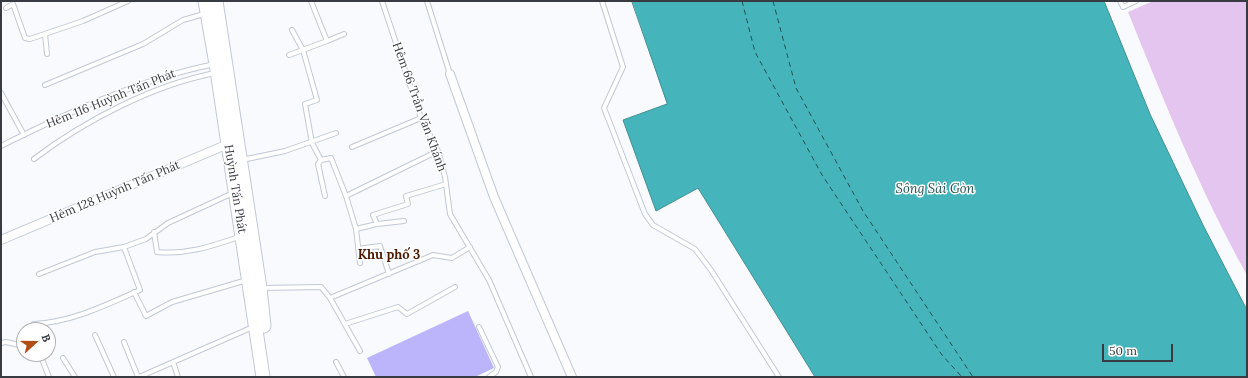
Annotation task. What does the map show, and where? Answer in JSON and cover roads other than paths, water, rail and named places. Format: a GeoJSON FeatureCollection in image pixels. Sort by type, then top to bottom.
{"type":"FeatureCollection","features":[{"type":"Feature","properties":{"kind":"main road","name":"Huỳnh Tấn Phát"},"geometry":{"type":"LineString","coordinates":[[216,1],[228,144],[236,168],[235,192],[249,279],[272,377]]}},
{"type":"Feature","properties":{"kind":"main road","name":"Huỳnh Tấn Phát"},"geometry":{"type":"LineString","coordinates":[[205,7],[221,68],[236,168],[260,288],[260,325],[263,377]]}},
{"type":"Feature","properties":{"kind":"street"},"geometry":{"type":"LineString","coordinates":[[450,74],[494,197],[572,377]]}},
{"type":"Feature","properties":{"kind":"street","name":"Hẻm 128 Huỳnh Tấn Phát"},"geometry":{"type":"LineString","coordinates":[[1,240],[228,144]]}},
{"type":"Feature","properties":{"kind":"lane"},"geometry":{"type":"LineString","coordinates":[[6,8],[13,4],[25,38],[30,40],[128,1]]}},
{"type":"Feature","properties":{"kind":"lane"},"geometry":{"type":"LineString","coordinates":[[311,1],[326,41]]}},
{"type":"Feature","properties":{"kind":"lane","name":"Hẻm 66 Trần Văn Khánh"},"geometry":{"type":"LineString","coordinates":[[382,1],[421,118],[438,151],[446,184],[450,214],[470,247]]}},
{"type":"Feature","properties":{"kind":"lane"},"geometry":{"type":"LineString","coordinates":[[427,1],[450,74]]}},
{"type":"Feature","properties":{"kind":"lane"},"geometry":{"type":"LineString","coordinates":[[602,1],[623,67],[604,108],[645,214],[653,225],[695,249],[711,270],[779,377]]}},
{"type":"Feature","properties":{"kind":"lane"},"geometry":{"type":"LineString","coordinates":[[1120,1],[1123,7],[1136,1]]}},
{"type":"Feature","properties":{"kind":"lane"},"geometry":{"type":"LineString","coordinates":[[44,85],[143,44],[205,7]]}},
{"type":"Feature","properties":{"kind":"lane"},"geometry":{"type":"LineString","coordinates":[[292,30],[303,50],[317,100],[305,104],[312,143],[321,160]]}},
{"type":"Feature","properties":{"kind":"lane"},"geometry":{"type":"LineString","coordinates":[[45,34],[48,54]]}},
{"type":"Feature","properties":{"kind":"lane"},"geometry":{"type":"LineString","coordinates":[[290,55],[344,34]]}},
{"type":"Feature","properties":{"kind":"lane"},"geometry":{"type":"LineString","coordinates":[[34,159],[51,146],[130,102],[221,68]]}},
{"type":"Feature","properties":{"kind":"lane","name":"Hẻm 116 Huỳnh Tấn Phát"},"geometry":{"type":"LineString","coordinates":[[1,146],[79,109],[179,71],[221,68]]}},
{"type":"Feature","properties":{"kind":"lane"},"geometry":{"type":"LineString","coordinates":[[1,93],[24,135]]}},
{"type":"Feature","properties":{"kind":"lane"},"geometry":{"type":"LineString","coordinates":[[352,146],[421,118]]}},
{"type":"Feature","properties":{"kind":"lane"},"geometry":{"type":"LineString","coordinates":[[236,168],[312,143],[336,133]]}},
{"type":"Feature","properties":{"kind":"lane"},"geometry":{"type":"LineString","coordinates":[[346,196],[438,151]]}},
{"type":"Feature","properties":{"kind":"lane"},"geometry":{"type":"LineString","coordinates":[[325,196],[318,164],[321,160],[331,158],[346,196],[356,229],[360,263]]}},
{"type":"Feature","properties":{"kind":"lane"},"geometry":{"type":"LineString","coordinates":[[377,224],[374,215],[408,204],[406,196],[446,184]]}},
{"type":"Feature","properties":{"kind":"lane"},"geometry":{"type":"LineString","coordinates":[[39,274],[95,252],[124,247],[146,239],[168,222],[235,192]]}},
{"type":"Feature","properties":{"kind":"lane"},"geometry":{"type":"LineString","coordinates":[[356,229],[377,224],[404,221]]}},
{"type":"Feature","properties":{"kind":"lane"},"geometry":{"type":"LineString","coordinates":[[154,232],[157,252],[169,253],[198,251],[242,236]]}},
{"type":"Feature","properties":{"kind":"lane"},"geometry":{"type":"LineString","coordinates":[[358,249],[380,246],[389,274]]}},
{"type":"Feature","properties":{"kind":"lane"},"geometry":{"type":"LineString","coordinates":[[56,322],[71,318],[140,290],[124,247]]}},
{"type":"Feature","properties":{"kind":"lane"},"geometry":{"type":"LineString","coordinates":[[330,298],[432,255],[452,258],[470,247],[489,280],[531,377]]}},
{"type":"Feature","properties":{"kind":"lane"},"geometry":{"type":"LineString","coordinates":[[134,292],[146,316],[172,302],[249,279]]}},
{"type":"Feature","properties":{"kind":"lane"},"geometry":{"type":"LineString","coordinates":[[260,288],[320,287],[330,298],[360,351]]}},
{"type":"Feature","properties":{"kind":"lane"},"geometry":{"type":"LineString","coordinates":[[345,324],[398,307],[407,314],[455,287]]}},
{"type":"Feature","properties":{"kind":"lane"},"geometry":{"type":"LineString","coordinates":[[124,342],[138,377],[260,325]]}},
{"type":"Feature","properties":{"kind":"lane"},"geometry":{"type":"LineString","coordinates":[[479,327],[498,367],[496,372],[489,377]]}},
{"type":"Feature","properties":{"kind":"lane"},"geometry":{"type":"LineString","coordinates":[[95,335],[114,377]]}},
{"type":"Feature","properties":{"kind":"lane"},"geometry":{"type":"LineString","coordinates":[[1,343],[16,343]]}},
{"type":"Feature","properties":{"kind":"lane"},"geometry":{"type":"LineString","coordinates":[[63,358],[74,377]]}},
{"type":"Feature","properties":{"kind":"lane"},"geometry":{"type":"LineString","coordinates":[[43,362],[49,377]]}},
{"type":"Feature","properties":{"kind":"lane"},"geometry":{"type":"LineString","coordinates":[[173,362],[178,377]]}},
{"type":"Feature","properties":{"kind":"lane"},"geometry":{"type":"LineString","coordinates":[[336,362],[344,377]]}},
{"type":"Feature","properties":{"kind":"water","name":"Sông Sài Gòn"},"geometry":{"type":"Polygon","coordinates":[[[632,1],[1104,1],[1150,114],[1203,225],[1247,310],[1247,377],[815,377],[698,188],[656,211],[623,120],[667,104],[632,1]]]}},
{"type":"Feature","properties":{"kind":"district","name":"Khu phố 3"},"geometry":{"type":"Point","coordinates":[389,255]}}]}
